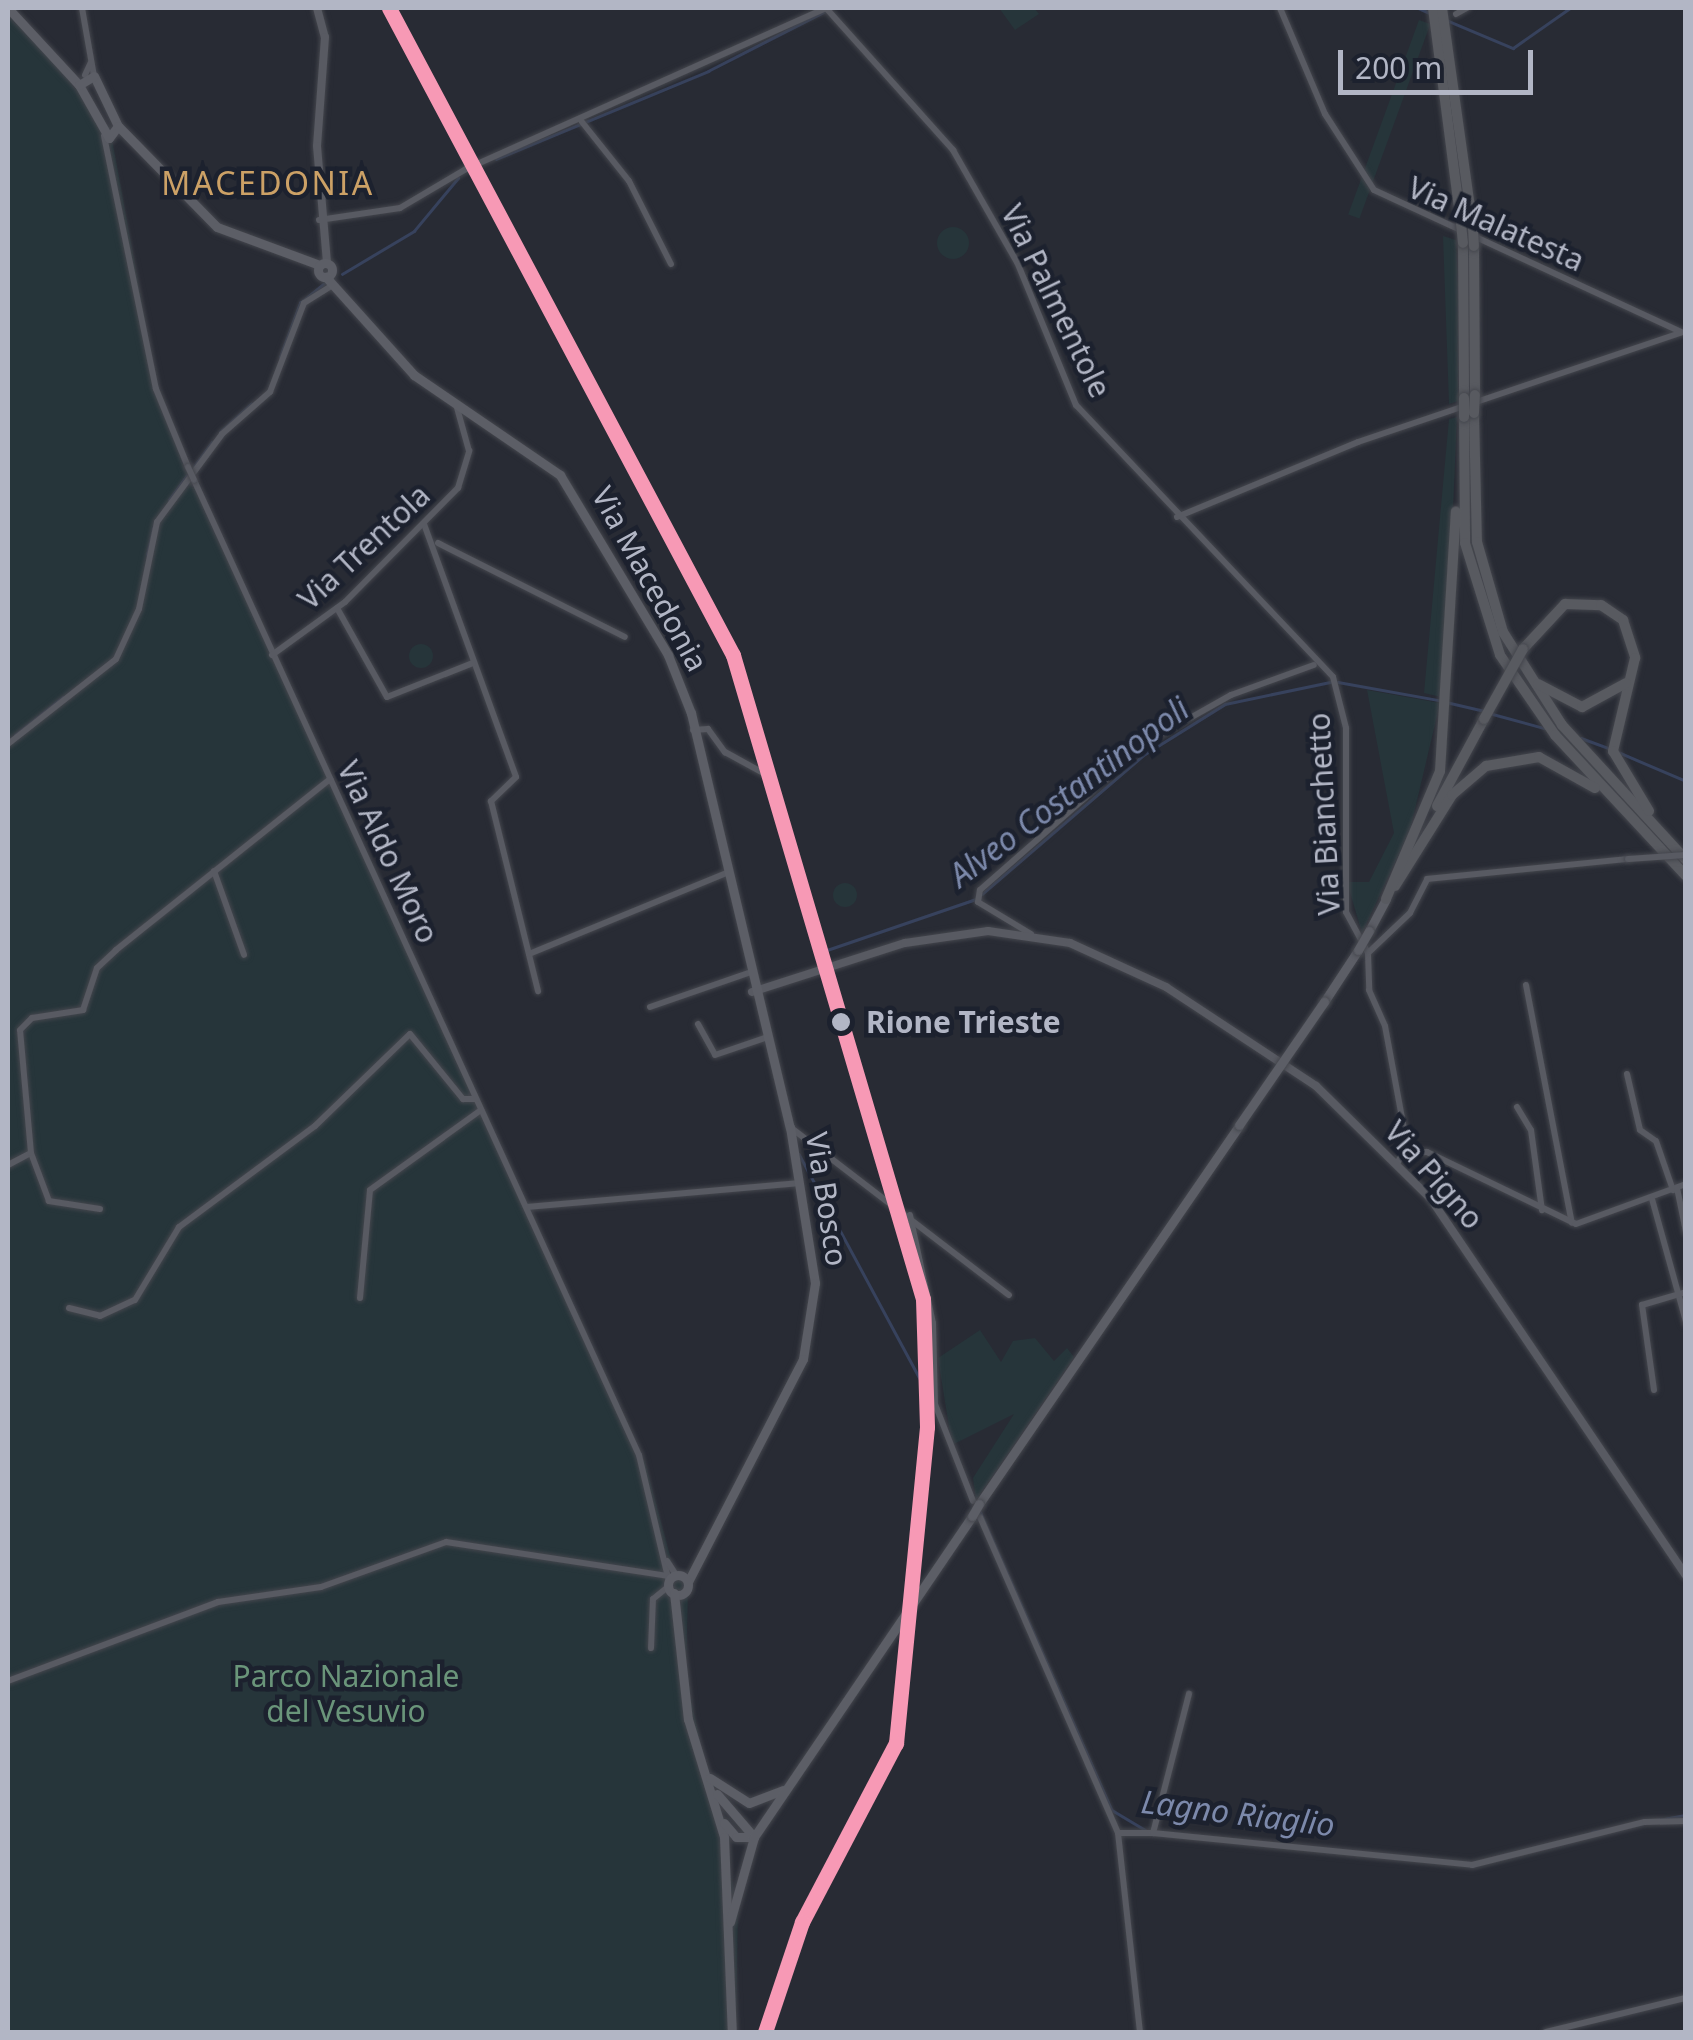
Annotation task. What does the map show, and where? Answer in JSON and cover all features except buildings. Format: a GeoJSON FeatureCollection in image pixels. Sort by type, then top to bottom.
{"type":"FeatureCollection","features":[{"type":"Feature","properties":{"kind":"highway"},"geometry":{"type":"LineString","coordinates":[[1434,8],[1441,29]]}},
{"type":"Feature","properties":{"kind":"highway"},"geometry":{"type":"LineString","coordinates":[[1386,899],[1436,790],[1469,414],[1467,226],[1441,29],[1442,8]]}},
{"type":"Feature","properties":{"kind":"highway"},"geometry":{"type":"LineString","coordinates":[[1469,414],[1486,588],[1510,648],[1558,730],[1686,876]]}},
{"type":"Feature","properties":{"kind":"highway"},"geometry":{"type":"LineString","coordinates":[[1462,466],[1479,604],[1540,717],[1579,745],[1686,858]]}},
{"type":"Feature","properties":{"kind":"highway"},"geometry":{"type":"LineString","coordinates":[[1486,588],[1549,695],[1594,705],[1630,679]]}},
{"type":"Feature","properties":{"kind":"highway"},"geometry":{"type":"LineString","coordinates":[[1386,899],[1523,648],[1554,609],[1602,605],[1630,632],[1630,679],[1613,742],[1615,757],[1686,858]]}},
{"type":"Feature","properties":{"kind":"highway"},"geometry":{"type":"LineString","coordinates":[[1386,899],[1462,783],[1527,756],[1576,772],[1686,876]]}},
{"type":"Feature","properties":{"kind":"main road"},"geometry":{"type":"LineString","coordinates":[[8,8],[68,72],[85,78],[112,134]]}},
{"type":"Feature","properties":{"kind":"main road"},"geometry":{"type":"LineString","coordinates":[[85,78],[112,134],[130,140],[189,207],[280,256],[329,275]]}},
{"type":"Feature","properties":{"kind":"main road","name":"Via Macedonia"},"geometry":{"type":"LineString","coordinates":[[329,275],[414,375],[541,456],[578,498],[668,654],[728,872],[752,992]]}},
{"type":"Feature","properties":{"kind":"main road"},"geometry":{"type":"LineString","coordinates":[[722,1819],[736,1837],[754,1837],[976,1516],[976,1502],[1363,951],[1369,930],[1386,899]]}},
{"type":"Feature","properties":{"kind":"main road","name":"Via Bosco"},"geometry":{"type":"LineString","coordinates":[[732,2032],[730,1922],[722,1819],[704,1771],[673,1578],[691,1569],[809,1342],[814,1262],[790,1127],[752,992]]}},
{"type":"Feature","properties":{"kind":"main road"},"geometry":{"type":"LineString","coordinates":[[704,1771],[749,1803],[785,1789]]}},
{"type":"Feature","properties":{"kind":"main road","name":"Via Bosco"},"geometry":{"type":"LineString","coordinates":[[713,1790],[754,1837],[730,1922]]}},
{"type":"Feature","properties":{"kind":"street"},"geometry":{"type":"LineString","coordinates":[[82,8],[92,61],[85,78]]}},
{"type":"Feature","properties":{"kind":"street"},"geometry":{"type":"LineString","coordinates":[[8,744],[116,658],[139,608],[157,522],[222,434],[270,392],[304,304],[329,275],[320,220],[325,37],[317,8]]}},
{"type":"Feature","properties":{"kind":"street"},"geometry":{"type":"LineString","coordinates":[[320,220],[384,214],[826,8]]}},
{"type":"Feature","properties":{"kind":"street","name":"Via Palmentole"},"geometry":{"type":"LineString","coordinates":[[826,8],[944,136],[1017,262],[1070,395],[1176,518]]}},
{"type":"Feature","properties":{"kind":"street","name":"Via Malatesta"},"geometry":{"type":"LineString","coordinates":[[1280,8],[1324,114],[1374,190],[1684,333]]}},
{"type":"Feature","properties":{"kind":"street"},"geometry":{"type":"LineString","coordinates":[[1456,14],[1468,8]]}},
{"type":"Feature","properties":{"kind":"street"},"geometry":{"type":"LineString","coordinates":[[582,122],[629,181],[671,264]]}},
{"type":"Feature","properties":{"kind":"street","name":"Via Aldo Moro"},"geometry":{"type":"LineString","coordinates":[[112,134],[108,151],[156,389],[272,654],[639,1455],[673,1578]]}},
{"type":"Feature","properties":{"kind":"street","name":"Via Malatesta"},"geometry":{"type":"LineString","coordinates":[[1176,518],[1358,442],[1684,333]]}},
{"type":"Feature","properties":{"kind":"street","name":"Via Trentola"},"geometry":{"type":"LineString","coordinates":[[272,654],[336,608],[424,524],[467,468],[454,400]]}},
{"type":"Feature","properties":{"kind":"street","name":"Via Bianchetto"},"geometry":{"type":"LineString","coordinates":[[1176,518],[1236,570],[1314,665],[1334,677],[1338,687],[1346,912],[1363,951],[1407,1153]]}},
{"type":"Feature","properties":{"kind":"street"},"geometry":{"type":"LineString","coordinates":[[424,524],[437,542],[473,663],[516,777],[491,801],[538,990]]}},
{"type":"Feature","properties":{"kind":"street"},"geometry":{"type":"LineString","coordinates":[[437,542],[626,638]]}},
{"type":"Feature","properties":{"kind":"street"},"geometry":{"type":"LineString","coordinates":[[336,608],[387,696],[473,663]]}},
{"type":"Feature","properties":{"kind":"street"},"geometry":{"type":"LineString","coordinates":[[978,902],[980,890],[1152,740],[1231,694],[1314,665]]}},
{"type":"Feature","properties":{"kind":"street"},"geometry":{"type":"LineString","coordinates":[[692,730],[708,729],[724,752],[765,774]]}},
{"type":"Feature","properties":{"kind":"street"},"geometry":{"type":"LineString","coordinates":[[100,1209],[49,1201],[31,1153],[20,1030],[32,1018],[83,1010],[97,968],[330,779]]}},
{"type":"Feature","properties":{"kind":"street"},"geometry":{"type":"LineString","coordinates":[[1363,951],[1410,912],[1429,876],[1628,859],[1686,858]]}},
{"type":"Feature","properties":{"kind":"street"},"geometry":{"type":"LineString","coordinates":[[214,871],[244,955]]}},
{"type":"Feature","properties":{"kind":"street"},"geometry":{"type":"LineString","coordinates":[[529,954],[728,872]]}},
{"type":"Feature","properties":{"kind":"street","name":"Via Pigno"},"geometry":{"type":"LineString","coordinates":[[970,897],[1031,934],[1150,978],[1316,1086],[1398,1162],[1473,1256],[1686,1576]]}},
{"type":"Feature","properties":{"kind":"street","name":"Via Pigno"},"geometry":{"type":"LineString","coordinates":[[752,992],[946,933],[1031,934]]}},
{"type":"Feature","properties":{"kind":"street"},"geometry":{"type":"LineString","coordinates":[[650,1007],[748,972]]}},
{"type":"Feature","properties":{"kind":"street"},"geometry":{"type":"LineString","coordinates":[[1526,985],[1572,1224]]}},
{"type":"Feature","properties":{"kind":"street"},"geometry":{"type":"LineString","coordinates":[[698,1024],[714,1055],[766,1038]]}},
{"type":"Feature","properties":{"kind":"street"},"geometry":{"type":"LineString","coordinates":[[68,1308],[100,1316],[136,1300],[179,1227],[315,1126],[410,1034],[464,1098],[476,1099]]}},
{"type":"Feature","properties":{"kind":"street"},"geometry":{"type":"LineString","coordinates":[[1627,1074],[1640,1130],[1656,1141],[1675,1189],[1686,1232]]}},
{"type":"Feature","properties":{"kind":"street"},"geometry":{"type":"LineString","coordinates":[[1517,1107],[1530,1130],[1542,1212]]}},
{"type":"Feature","properties":{"kind":"street"},"geometry":{"type":"LineString","coordinates":[[360,1298],[370,1190],[481,1110]]}},
{"type":"Feature","properties":{"kind":"street"},"geometry":{"type":"LineString","coordinates":[[790,1127],[1009,1294]]}},
{"type":"Feature","properties":{"kind":"street"},"geometry":{"type":"LineString","coordinates":[[1398,1162],[1407,1153],[1426,1152],[1572,1224],[1686,1184]]}},
{"type":"Feature","properties":{"kind":"street"},"geometry":{"type":"LineString","coordinates":[[8,1165],[31,1153]]}},
{"type":"Feature","properties":{"kind":"street"},"geometry":{"type":"LineString","coordinates":[[527,1207],[800,1184]]}},
{"type":"Feature","properties":{"kind":"street"},"geometry":{"type":"LineString","coordinates":[[1652,1199],[1663,1260],[1683,1294],[1686,1322]]}},
{"type":"Feature","properties":{"kind":"street"},"geometry":{"type":"LineString","coordinates":[[910,1215],[933,1323],[935,1404],[976,1502]]}},
{"type":"Feature","properties":{"kind":"street"},"geometry":{"type":"LineString","coordinates":[[1654,1390],[1643,1302],[1683,1294]]}},
{"type":"Feature","properties":{"kind":"street"},"geometry":{"type":"LineString","coordinates":[[976,1516],[1118,1832],[1140,2032]]}},
{"type":"Feature","properties":{"kind":"street"},"geometry":{"type":"LineString","coordinates":[[8,1680],[218,1602],[321,1586],[446,1542],[673,1578]]}},
{"type":"Feature","properties":{"kind":"street"},"geometry":{"type":"LineString","coordinates":[[651,1648],[653,1599],[673,1578]]}},
{"type":"Feature","properties":{"kind":"street"},"geometry":{"type":"LineString","coordinates":[[1153,1833],[1189,1694]]}},
{"type":"Feature","properties":{"kind":"street"},"geometry":{"type":"LineString","coordinates":[[1118,1832],[1472,1865],[1644,1822],[1686,1821]]}},
{"type":"Feature","properties":{"kind":"street"},"geometry":{"type":"LineString","coordinates":[[1546,2032],[1686,1998]]}},
{"type":"Feature","properties":{"kind":"green space","name":"Parco Nazionale del Vesuvio"},"geometry":{"type":"Polygon","coordinates":[[[8,8],[110,128],[157,385],[180,444],[645,1462],[673,1567],[688,1588],[686,1678],[738,1907],[736,2032],[8,2032],[8,8]]]}},
{"type":"Feature","properties":{"kind":"green space"},"geometry":{"type":"Polygon","coordinates":[[[999,8],[1034,8],[1039,14],[1015,30],[999,8]]]}},
{"type":"Feature","properties":{"kind":"green space"},"geometry":{"type":"Polygon","coordinates":[[[1419,20],[1430,24],[1359,219],[1348,215],[1419,20]]]}},
{"type":"Feature","properties":{"kind":"green space"},"geometry":{"type":"Polygon","coordinates":[[[953,227],[965,231],[969,243],[965,255],[953,259],[941,255],[937,243],[941,231],[953,227]]]}},
{"type":"Feature","properties":{"kind":"green space"},"geometry":{"type":"Polygon","coordinates":[[[1443,236],[1456,240],[1458,284],[1458,401],[1449,404],[1443,236]]]}},
{"type":"Feature","properties":{"kind":"green space"},"geometry":{"type":"Polygon","coordinates":[[[1457,417],[1441,697],[1424,693],[1449,419],[1457,417]]]}},
{"type":"Feature","properties":{"kind":"green space"},"geometry":{"type":"Polygon","coordinates":[[[421,644],[430,647],[430,665],[421,668],[412,665],[409,656],[412,647],[421,644]]]}},
{"type":"Feature","properties":{"kind":"green space"},"geometry":{"type":"Polygon","coordinates":[[[1367,690],[1440,703],[1410,830],[1362,933],[1347,882],[1369,882],[1394,833],[1367,690]]]}},
{"type":"Feature","properties":{"kind":"green space"},"geometry":{"type":"Polygon","coordinates":[[[845,883],[854,886],[854,904],[845,907],[836,904],[833,895],[836,886],[845,883]]]}},
{"type":"Feature","properties":{"kind":"green space"},"geometry":{"type":"Polygon","coordinates":[[[980,1330],[1001,1362],[1013,1341],[1035,1338],[1054,1361],[1067,1348],[1074,1357],[976,1500],[973,1478],[1014,1414],[952,1445],[938,1358],[980,1330]]]}},
{"type":"Feature","properties":{"kind":"waterway"},"geometry":{"type":"LineString","coordinates":[[1418,8],[1430,13]]}},
{"type":"Feature","properties":{"kind":"waterway"},"geometry":{"type":"LineString","coordinates":[[1446,20],[1513,48],[1570,8]]}},
{"type":"Feature","properties":{"kind":"waterway"},"geometry":{"type":"LineString","coordinates":[[496,159],[708,71],[825,11]]}},
{"type":"Feature","properties":{"kind":"waterway"},"geometry":{"type":"LineString","coordinates":[[342,274],[414,231],[458,178]]}},
{"type":"Feature","properties":{"kind":"waterway"},"geometry":{"type":"LineString","coordinates":[[280,357],[300,303],[325,283]]}},
{"type":"Feature","properties":{"kind":"waterway"},"geometry":{"type":"LineString","coordinates":[[220,432],[251,404]]}},
{"type":"Feature","properties":{"kind":"waterway"},"geometry":{"type":"LineString","coordinates":[[193,468],[212,442]]}},
{"type":"Feature","properties":{"kind":"waterway"},"geometry":{"type":"LineString","coordinates":[[169,500],[188,474]]}},
{"type":"Feature","properties":{"kind":"waterway"},"geometry":{"type":"LineString","coordinates":[[147,555],[153,529]]}},
{"type":"Feature","properties":{"kind":"waterway","name":"Alveo Costantinopoli"},"geometry":{"type":"LineString","coordinates":[[982,894],[1145,754],[1225,704],[1330,682]]}},
{"type":"Feature","properties":{"kind":"waterway","name":"Alveo Costantinopoli"},"geometry":{"type":"LineString","coordinates":[[1338,682],[1438,700]]}},
{"type":"Feature","properties":{"kind":"waterway"},"geometry":{"type":"LineString","coordinates":[[15,735],[63,697]]}},
{"type":"Feature","properties":{"kind":"waterway","name":"Alveo Costantinopoli"},"geometry":{"type":"LineString","coordinates":[[1446,702],[1482,710]]}},
{"type":"Feature","properties":{"kind":"waterway","name":"Alveo Costantinopoli"},"geometry":{"type":"LineString","coordinates":[[1489,713],[1544,728]]}},
{"type":"Feature","properties":{"kind":"waterway","name":"Alveo Costantinopoli"},"geometry":{"type":"LineString","coordinates":[[1581,738],[1611,749]]}},
{"type":"Feature","properties":{"kind":"waterway","name":"Alveo Costantinopoli"},"geometry":{"type":"LineString","coordinates":[[1618,752],[1686,781]]}},
{"type":"Feature","properties":{"kind":"waterway","name":"Alveo Costantinopoli"},"geometry":{"type":"LineString","coordinates":[[827,950],[976,899]]}},
{"type":"Feature","properties":{"kind":"waterway","name":"Lagno Riaglio"},"geometry":{"type":"LineString","coordinates":[[799,1154],[926,1390]]}},
{"type":"Feature","properties":{"kind":"waterway","name":"Lagno Riaglio"},"geometry":{"type":"LineString","coordinates":[[980,1511],[1112,1810],[1145,1830]]}},
{"type":"Feature","properties":{"kind":"waterway","name":"Lagno Riaglio"},"geometry":{"type":"LineString","coordinates":[[1592,1832],[1686,1815]]}},
{"type":"Feature","properties":{"kind":"transit line"},"geometry":{"type":"LineString","coordinates":[[389,8],[733,655],[923,1299],[927,1427],[896,1743],[802,1922],[765,2032]]}},
{"type":"Feature","properties":{"kind":"place","name":"Rione Trieste"},"geometry":{"type":"Point","coordinates":[841,1022]}},
{"type":"Feature","properties":{"kind":"district","name":"MACEDONIA"},"geometry":{"type":"Point","coordinates":[268,183]}}]}
